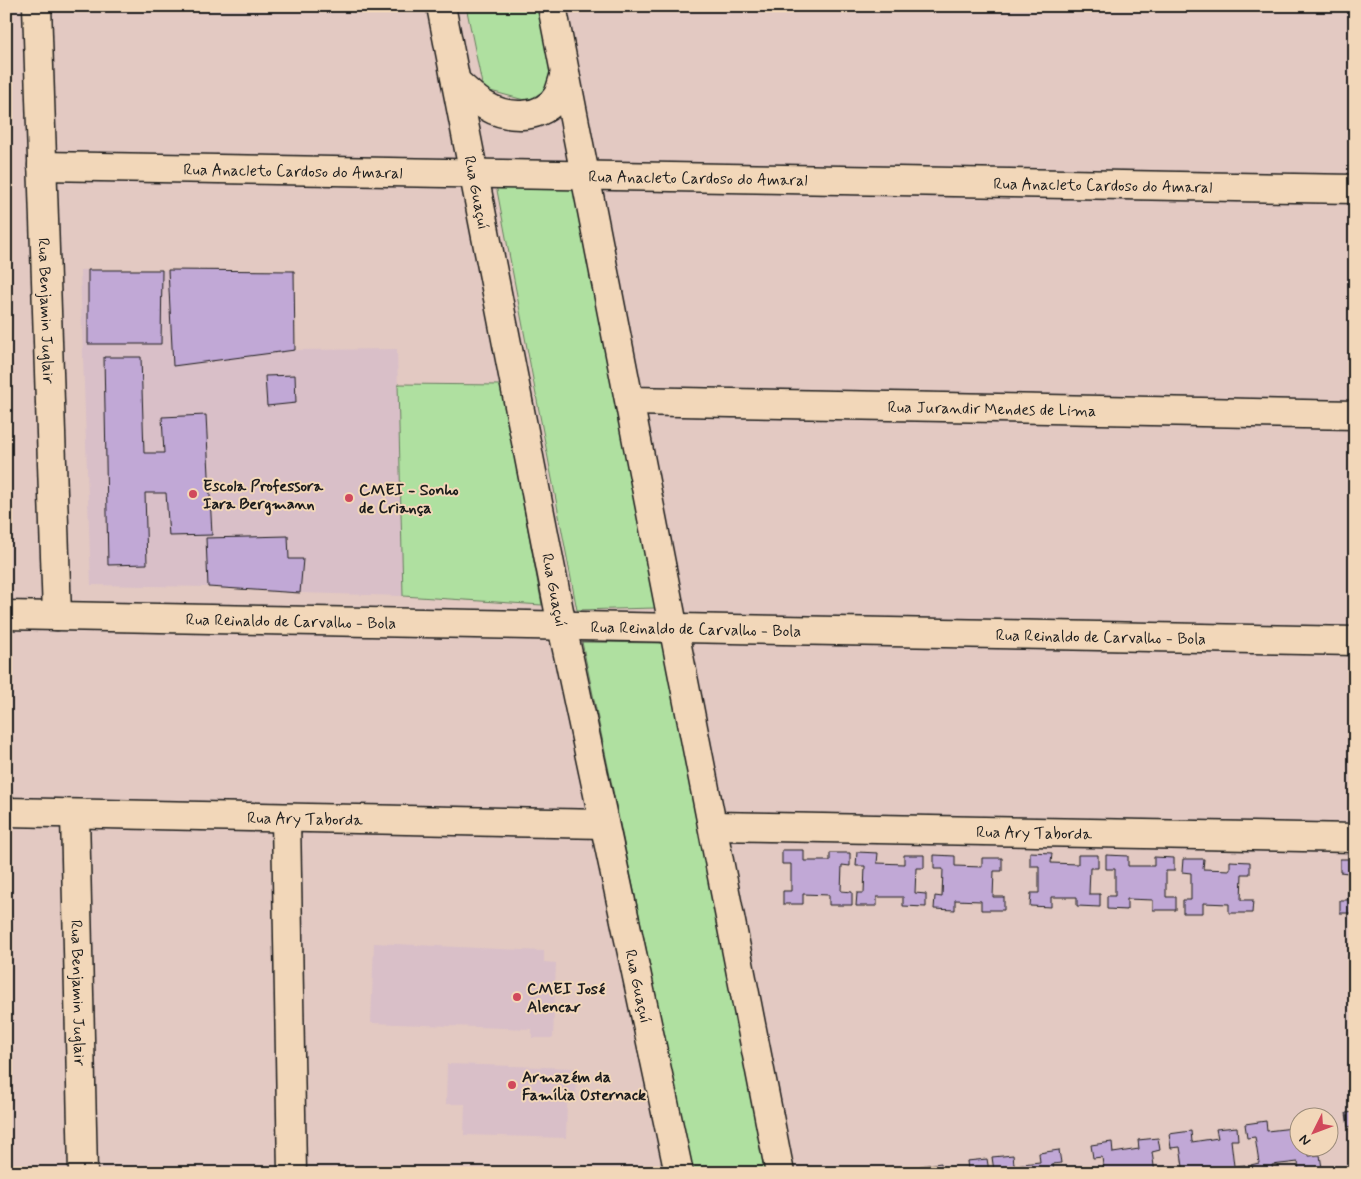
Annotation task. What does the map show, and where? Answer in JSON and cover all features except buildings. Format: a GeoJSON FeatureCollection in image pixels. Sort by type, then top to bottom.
{"type":"FeatureCollection","features":[{"type":"Feature","properties":{"kind":"street","name":"Rua Benjamin Juglair"},"geometry":{"type":"LineString","coordinates":[[37,6],[56,616]]}},
{"type":"Feature","properties":{"kind":"street","name":"Rua Guaçuí"},"geometry":{"type":"LineString","coordinates":[[441,6],[562,626],[679,1173]]}},
{"type":"Feature","properties":{"kind":"street"},"geometry":{"type":"LineString","coordinates":[[552,6],[780,1173]]}},
{"type":"Feature","properties":{"kind":"street"},"geometry":{"type":"LineString","coordinates":[[456,82],[486,106],[508,114],[529,115],[547,108],[558,95],[566,73]]}},
{"type":"Feature","properties":{"kind":"street","name":"Rua Anacleto Cardoso do Amaral"},"geometry":{"type":"LineString","coordinates":[[42,166],[1355,189]]}},
{"type":"Feature","properties":{"kind":"street","name":"Rua Jurandir Mendes de Lima"},"geometry":{"type":"LineString","coordinates":[[630,402],[1355,415]]}},
{"type":"Feature","properties":{"kind":"street","name":"Rua Reinaldo de Carvalho - Bola"},"geometry":{"type":"LineString","coordinates":[[6,616],[1355,641]]}},
{"type":"Feature","properties":{"kind":"street","name":"Rua Ary Taborda"},"geometry":{"type":"LineString","coordinates":[[6,812],[604,824]]}},
{"type":"Feature","properties":{"kind":"street","name":"Rua Benjamin Juglair"},"geometry":{"type":"LineString","coordinates":[[75,814],[84,1173]]}},
{"type":"Feature","properties":{"kind":"street"},"geometry":{"type":"LineString","coordinates":[[286,818],[292,1173]]}},
{"type":"Feature","properties":{"kind":"street","name":"Rua Ary Taborda"},"geometry":{"type":"LineString","coordinates":[[712,826],[1355,838]]}},
{"type":"Feature","properties":{"kind":"shaded area","name":"Escola Professora Iara Bergmann"},"geometry":{"type":"Polygon","coordinates":[[[80,270],[294,271],[295,350],[397,349],[403,596],[300,593],[208,587],[91,585],[80,270]]]}},
{"type":"Feature","properties":{"kind":"shaded area"},"geometry":{"type":"Polygon","coordinates":[[[374,943],[544,951],[544,962],[556,963],[553,1038],[532,1038],[532,1029],[371,1023],[374,943]]]}},
{"type":"Feature","properties":{"kind":"shaded area","name":"Armazém da Família Osternack"},"geometry":{"type":"Polygon","coordinates":[[[447,1064],[577,1068],[576,1102],[567,1102],[566,1138],[464,1135],[465,1104],[446,1104],[447,1064]]]}},
{"type":"Feature","properties":{"kind":"green space"},"geometry":{"type":"Polygon","coordinates":[[[466,6],[539,6],[554,84],[528,101],[483,89],[466,6]]]}},
{"type":"Feature","properties":{"kind":"green space"},"geometry":{"type":"Polygon","coordinates":[[[496,185],[578,187],[655,608],[577,610],[496,185]]]}},
{"type":"Feature","properties":{"kind":"green space"},"geometry":{"type":"Polygon","coordinates":[[[398,384],[501,385],[542,605],[403,596],[398,384]]]}},
{"type":"Feature","properties":{"kind":"green space"},"geometry":{"type":"Polygon","coordinates":[[[582,642],[663,643],[765,1173],[693,1173],[582,642]]]}},
{"type":"Feature","properties":{"kind":"place","name":"Escola Professora Iara Bergmann"},"geometry":{"type":"Point","coordinates":[193,494]}},
{"type":"Feature","properties":{"kind":"place","name":"CMEI - Sonho de Criança"},"geometry":{"type":"Point","coordinates":[349,498]}},
{"type":"Feature","properties":{"kind":"place","name":"CMEI José Alencar"},"geometry":{"type":"Point","coordinates":[517,997]}},
{"type":"Feature","properties":{"kind":"place","name":"Armazém da Família Osternack"},"geometry":{"type":"Point","coordinates":[512,1085]}}]}
